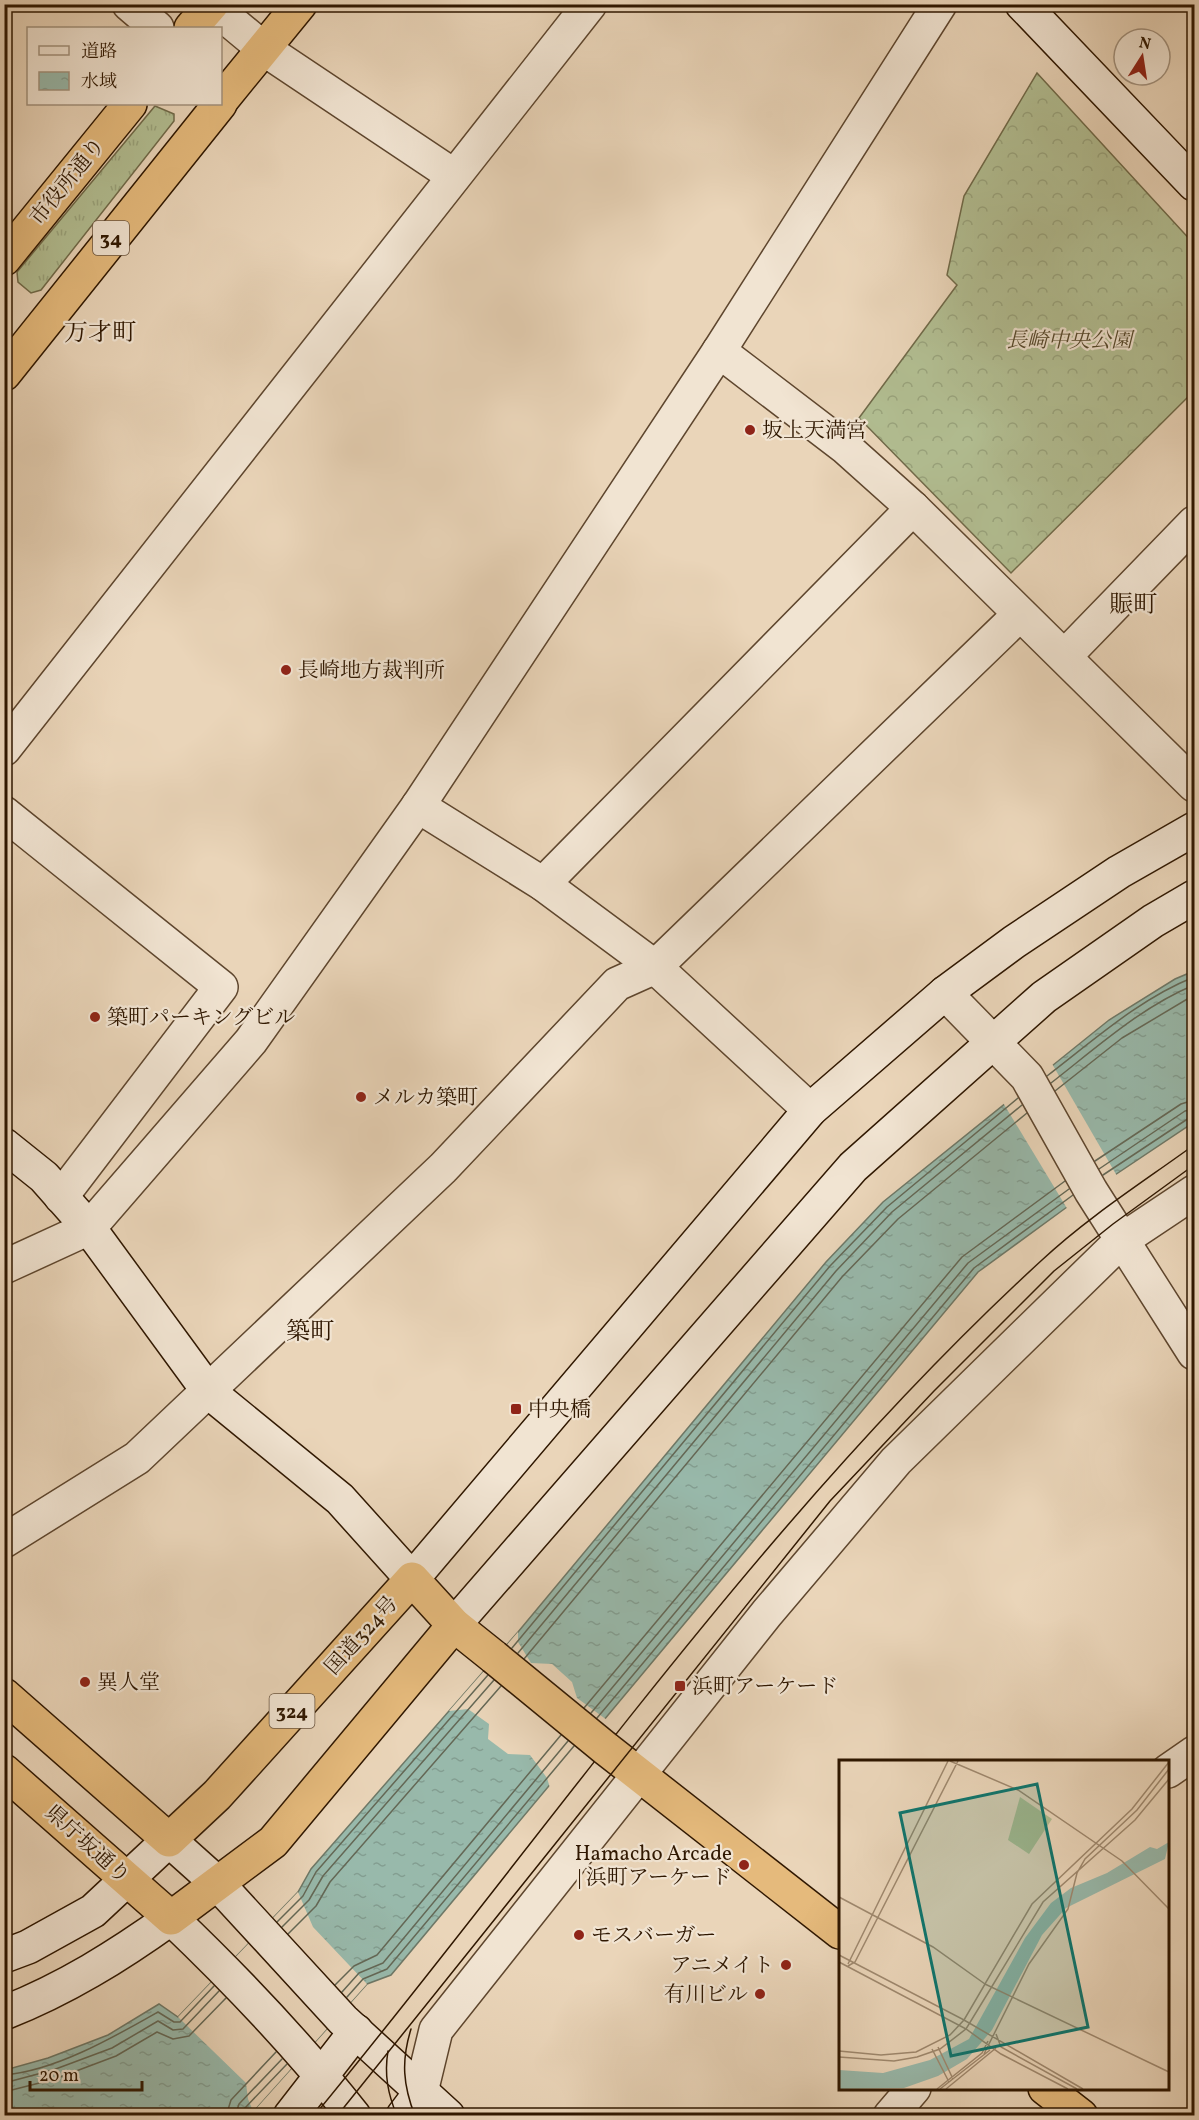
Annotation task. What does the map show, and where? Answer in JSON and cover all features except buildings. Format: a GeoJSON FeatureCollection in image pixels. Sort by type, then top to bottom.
{"type":"FeatureCollection","features":[{"type":"Feature","properties":{"kind":"highway","name":"34"},"geometry":{"type":"LineString","coordinates":[[222,101],[300,4]]}},
{"type":"Feature","properties":{"kind":"highway"},"geometry":{"type":"LineString","coordinates":[[192,27],[212,5]]}},
{"type":"Feature","properties":{"kind":"highway","name":"市役所通り"},"geometry":{"type":"LineString","coordinates":[[4,259],[129,105]]}},
{"type":"Feature","properties":{"kind":"highway","name":"34"},"geometry":{"type":"LineString","coordinates":[[4,374],[218,105]]}},
{"type":"Feature","properties":{"kind":"highway","name":"国道324号"},"geometry":{"type":"LineString","coordinates":[[169,1840],[217,1794],[412,1579],[454,1625],[605,1748],[839,1931]]}},
{"type":"Feature","properties":{"kind":"highway"},"geometry":{"type":"LineString","coordinates":[[171,1918],[273,1842],[454,1625]]}},
{"type":"Feature","properties":{"kind":"highway"},"geometry":{"type":"LineString","coordinates":[[4,1695],[169,1840]]}},
{"type":"Feature","properties":{"kind":"highway","name":"県庁坂通り"},"geometry":{"type":"LineString","coordinates":[[4,1771],[171,1918]]}},
{"type":"Feature","properties":{"kind":"highway"},"geometry":{"type":"LineString","coordinates":[[1048,2090],[1081,2115]]}},
{"type":"Feature","properties":{"kind":"street"},"geometry":{"type":"LineString","coordinates":[[129,4],[155,27]]}},
{"type":"Feature","properties":{"kind":"street"},"geometry":{"type":"LineString","coordinates":[[4,749],[590,4]]}},
{"type":"Feature","properties":{"kind":"street"},"geometry":{"type":"LineString","coordinates":[[4,1267],[89,1228],[251,1041],[418,806],[719,351],[940,4]]}},
{"type":"Feature","properties":{"kind":"street"},"geometry":{"type":"LineString","coordinates":[[212,5],[264,49],[454,176]]}},
{"type":"Feature","properties":{"kind":"street"},"geometry":{"type":"LineString","coordinates":[[1034,9],[1194,184]]}},
{"type":"Feature","properties":{"kind":"street"},"geometry":{"type":"LineString","coordinates":[[719,351],[846,448],[913,508],[1194,785]]}},
{"type":"Feature","properties":{"kind":"street"},"geometry":{"type":"LineString","coordinates":[[543,884],[913,508]]}},
{"type":"Feature","properties":{"kind":"street"},"geometry":{"type":"LineString","coordinates":[[1065,657],[1194,522]]}},
{"type":"Feature","properties":{"kind":"street"},"geometry":{"type":"LineString","coordinates":[[4,1541],[137,1458],[443,1168],[617,984],[655,967],[1020,614]]}},
{"type":"Feature","properties":{"kind":"street"},"geometry":{"type":"LineString","coordinates":[[418,806],[543,884],[655,967],[810,1110]]}},
{"type":"Feature","properties":{"kind":"street"},"geometry":{"type":"LineString","coordinates":[[4,813],[221,987],[61,1197]]}},
{"type":"Feature","properties":{"kind":"street"},"geometry":{"type":"LineString","coordinates":[[4,1144],[44,1177],[89,1228],[209,1392],[340,1499],[412,1579],[810,1110],[945,993],[1014,942],[1109,879],[1194,829]]}},
{"type":"Feature","properties":{"kind":"street"},"geometry":{"type":"LineString","coordinates":[[454,1625],[853,1167],[1044,997],[1153,921],[1194,897]]}},
{"type":"Feature","properties":{"kind":"street"},"geometry":{"type":"LineString","coordinates":[[945,993],[1027,1077],[1091,1191],[1194,1353]]}},
{"type":"Feature","properties":{"kind":"street"},"geometry":{"type":"LineString","coordinates":[[412,2104],[436,2030],[767,1613],[896,1461],[1122,1240],[1194,1192]]}},
{"type":"Feature","properties":{"kind":"street"},"geometry":{"type":"LineString","coordinates":[[1169,1770],[1194,1753]]}},
{"type":"Feature","properties":{"kind":"street"},"geometry":{"type":"LineString","coordinates":[[4,1956],[28,1947],[93,1911],[169,1840],[217,1883],[248,1920],[261,1930],[349,2026],[412,2104],[448,2115]]}},
{"type":"Feature","properties":{"kind":"street"},"geometry":{"type":"LineString","coordinates":[[4,2013],[44,1998],[117,1956],[171,1918],[224,1969],[314,2066],[354,2115]]}},
{"type":"Feature","properties":{"kind":"street"},"geometry":{"type":"LineString","coordinates":[[290,2115],[314,2066],[349,2026]]}},
{"type":"Feature","properties":{"kind":"street"},"geometry":{"type":"LineString","coordinates":[[890,2115],[912,2090]]}},
{"type":"Feature","properties":{"kind":"green space","name":"長崎中央公園"},"geometry":{"type":"Polygon","coordinates":[[[1037,73],[1194,244],[1194,391],[1011,573],[859,418],[957,285],[947,275],[964,196],[1037,73]]]}},
{"type":"Feature","properties":{"kind":"green space"},"geometry":{"type":"Polygon","coordinates":[[[155,106],[174,114],[174,121],[41,290],[31,293],[18,282],[17,272],[155,106]]]}},
{"type":"Feature","properties":{"kind":"water"},"geometry":{"type":"Polygon","coordinates":[[[1194,971],[1194,1122],[1067,1207],[978,1272],[391,1975],[367,1984],[253,2111],[244,2116],[5,2116],[5,2070],[48,2058],[108,2035],[159,2004],[178,2017],[298,1892],[311,1869],[518,1632],[826,1262],[883,1202],[1109,1020],[1175,979],[1194,971]]]}},
{"type":"Feature","properties":{"kind":"pier"},"geometry":{"type":"Polygon","coordinates":[[[1051,1062],[1117,1176],[1068,1210],[1002,1101],[1051,1062]]]}},
{"type":"Feature","properties":{"kind":"pier"},"geometry":{"type":"Polygon","coordinates":[[[518,1632],[518,1642],[531,1663],[552,1664],[572,1682],[577,1698],[607,1720],[550,1788],[547,1778],[530,1755],[508,1754],[488,1739],[489,1724],[468,1709],[449,1711],[518,1632]]]}},
{"type":"Feature","properties":{"kind":"pier"},"geometry":{"type":"Polygon","coordinates":[[[298,1892],[313,1927],[367,1984],[253,2111],[248,2099],[246,2083],[178,2017],[298,1892]]]}},
{"type":"Feature","properties":{"kind":"tram line"},"geometry":{"type":"LineString","coordinates":[[314,2116],[663,1675],[845,1460],[941,1358],[1042,1260],[1097,1214],[1194,1145]]}},
{"type":"Feature","properties":{"kind":"tram line"},"geometry":{"type":"LineString","coordinates":[[337,2116],[830,1501],[934,1391],[1054,1271],[1113,1224],[1194,1165]]}},
{"type":"Feature","properties":{"kind":"tram line"},"geometry":{"type":"LineString","coordinates":[[411,2029],[406,2052],[405,2073],[408,2094],[415,2116]]}},
{"type":"Feature","properties":{"kind":"tram line"},"geometry":{"type":"LineString","coordinates":[[388,2051],[386,2068],[388,2084],[397,2116]]}},
{"type":"Feature","properties":{"kind":"place","name":"坂上天満宮"},"geometry":{"type":"Point","coordinates":[750,430]}},
{"type":"Feature","properties":{"kind":"place","name":"長崎地方裁判所"},"geometry":{"type":"Point","coordinates":[286,670]}},
{"type":"Feature","properties":{"kind":"place","name":"築町パーキングビル"},"geometry":{"type":"Point","coordinates":[95,1017]}},
{"type":"Feature","properties":{"kind":"place","name":"メルカ築町"},"geometry":{"type":"Point","coordinates":[361,1097]}},
{"type":"Feature","properties":{"kind":"place","name":"中央橋"},"geometry":{"type":"Point","coordinates":[516,1409]}},
{"type":"Feature","properties":{"kind":"place","name":"異人堂"},"geometry":{"type":"Point","coordinates":[85,1682]}},
{"type":"Feature","properties":{"kind":"place","name":"浜町アーケード"},"geometry":{"type":"Point","coordinates":[680,1686]}},
{"type":"Feature","properties":{"kind":"place","name":"Hamacho Arcade | 浜町アーケード"},"geometry":{"type":"Point","coordinates":[744,1865]}},
{"type":"Feature","properties":{"kind":"place","name":"モスバーガー"},"geometry":{"type":"Point","coordinates":[579,1935]}},
{"type":"Feature","properties":{"kind":"place","name":"アニメイト"},"geometry":{"type":"Point","coordinates":[786,1965]}},
{"type":"Feature","properties":{"kind":"place","name":"有川ビル"},"geometry":{"type":"Point","coordinates":[760,1994]}},
{"type":"Feature","properties":{"kind":"district","name":"万才町"},"geometry":{"type":"Point","coordinates":[100,332]}},
{"type":"Feature","properties":{"kind":"district","name":"賑町"},"geometry":{"type":"Point","coordinates":[1133,604]}},
{"type":"Feature","properties":{"kind":"district","name":"築町"},"geometry":{"type":"Point","coordinates":[310,1331]}}]}
